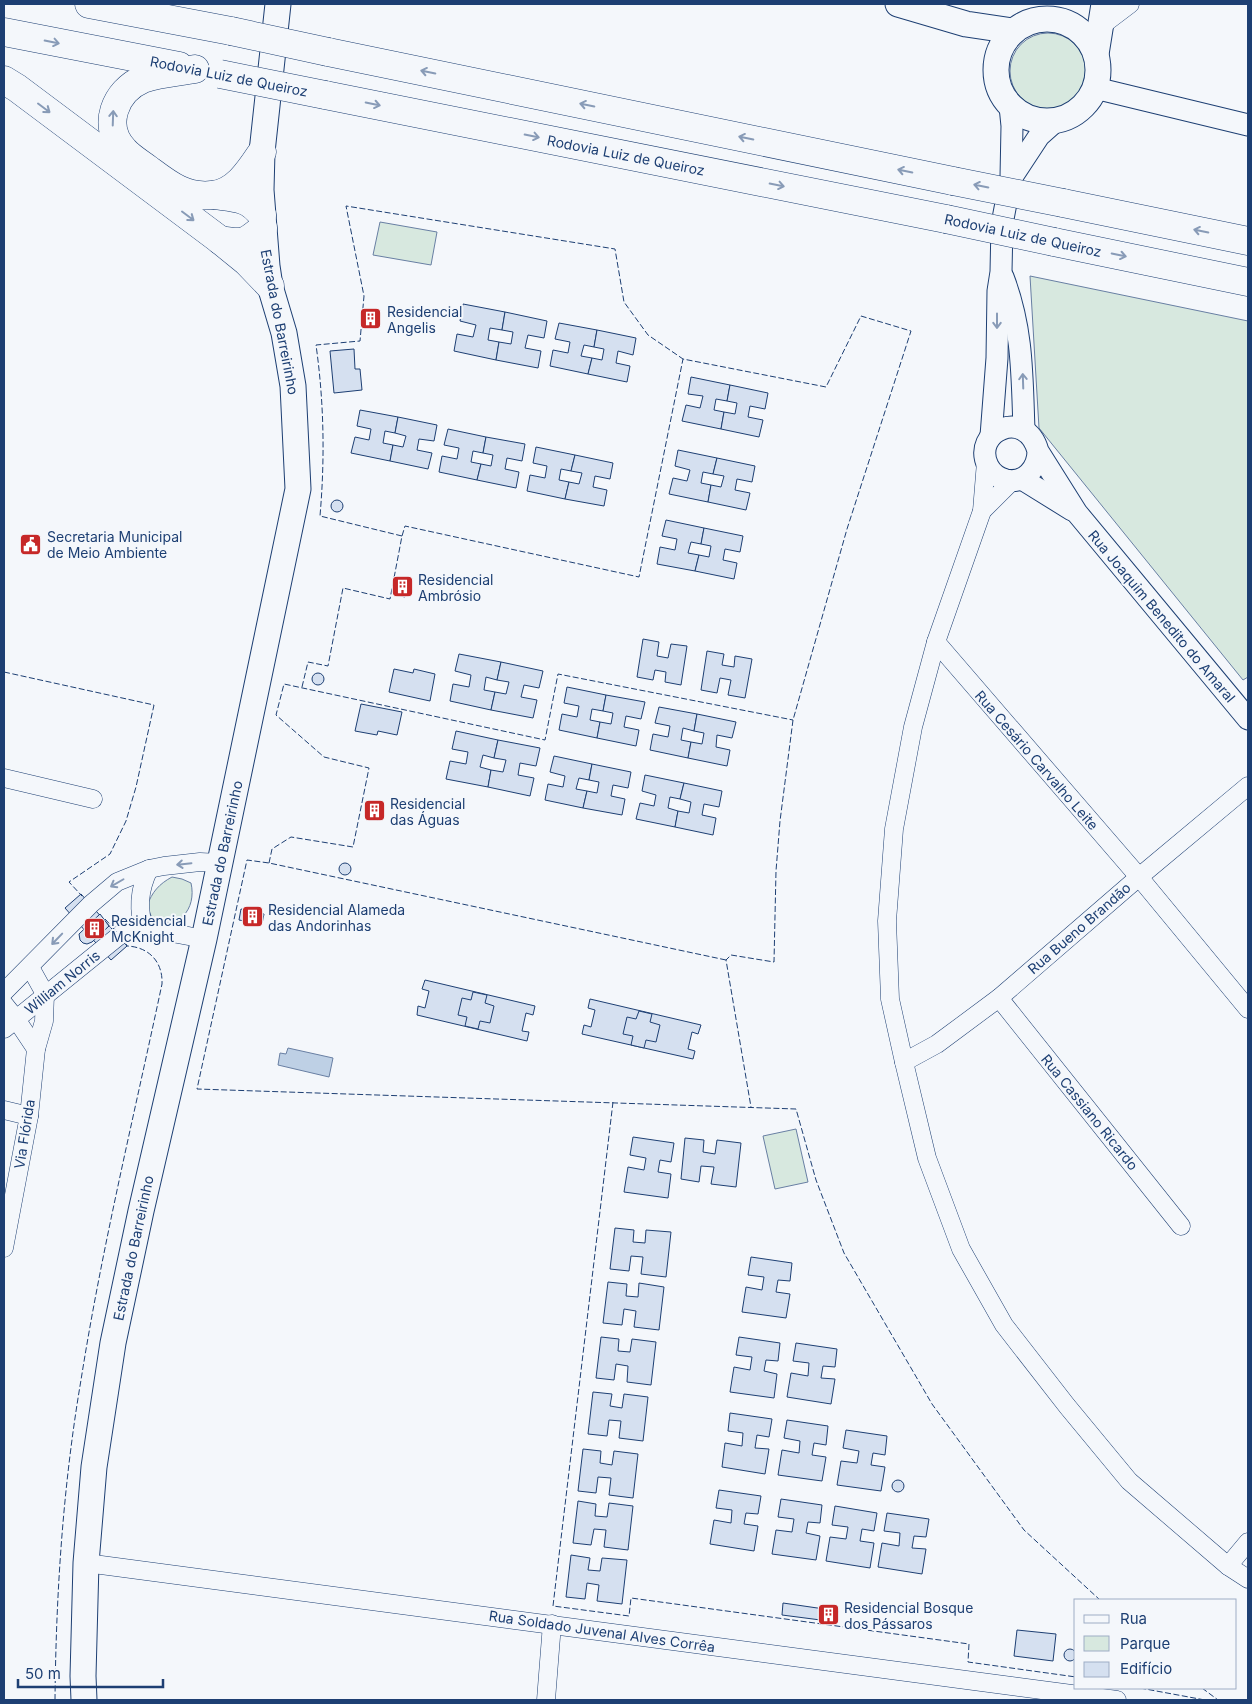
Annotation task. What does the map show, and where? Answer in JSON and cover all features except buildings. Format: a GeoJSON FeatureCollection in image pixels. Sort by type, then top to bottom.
{"type":"FeatureCollection","features":[{"type":"Feature","properties":{"kind":"highway"},"geometry":{"type":"LineString","coordinates":[[89,4],[187,22],[1248,241]]}},
{"type":"Feature","properties":{"kind":"highway"},"geometry":{"type":"LineString","coordinates":[[144,4],[187,22]]}},
{"type":"Feature","properties":{"kind":"highway","name":"Rodovia Luiz de Queiroz"},"geometry":{"type":"LineString","coordinates":[[4,32],[946,219],[1248,282]]}},
{"type":"Feature","properties":{"kind":"highway"},"geometry":{"type":"LineString","coordinates":[[208,71],[157,75],[142,80],[120,96],[113,109],[112,123],[116,139],[124,150],[172,187],[192,195],[214,195],[243,199],[254,206],[263,221],[248,241],[237,243],[220,240]]}},
{"type":"Feature","properties":{"kind":"highway"},"geometry":{"type":"LineString","coordinates":[[4,80],[220,240],[247,262],[270,286]]}},
{"type":"Feature","properties":{"kind":"highway"},"geometry":{"type":"LineString","coordinates":[[214,195],[231,188],[246,176],[262,152]]}},
{"type":"Feature","properties":{"kind":"main road","name":"Estrada do Barreirinho"},"geometry":{"type":"LineString","coordinates":[[84,1700],[86,1563],[94,1467],[113,1343],[141,1211],[204,939],[298,489],[293,386],[284,334],[270,286],[263,221],[262,152],[278,4]]}},
{"type":"Feature","properties":{"kind":"main road"},"geometry":{"type":"LineString","coordinates":[[898,4],[967,14],[1013,31]]}},
{"type":"Feature","properties":{"kind":"main road"},"geometry":{"type":"LineString","coordinates":[[1096,54],[1088,39],[1076,27],[1068,12],[1027,22],[1013,31],[1002,44],[996,59],[998,84],[1010,106],[1024,115],[1040,120],[1057,120],[1073,114],[1086,103],[1095,88],[1098,71],[1096,54],[1103,15]]}},
{"type":"Feature","properties":{"kind":"main road"},"geometry":{"type":"LineString","coordinates":[[967,14],[996,59]]}},
{"type":"Feature","properties":{"kind":"street"},"geometry":{"type":"LineString","coordinates":[[1103,15],[1130,4]]}},
{"type":"Feature","properties":{"kind":"street"},"geometry":{"type":"LineString","coordinates":[[1095,88],[1248,125]]}},
{"type":"Feature","properties":{"kind":"street"},"geometry":{"type":"LineString","coordinates":[[991,436],[997,358],[1002,224],[1011,177],[1012,126],[1010,106]]}},
{"type":"Feature","properties":{"kind":"street"},"geometry":{"type":"LineString","coordinates":[[1011,177],[1039,136],[1057,120]]}},
{"type":"Feature","properties":{"kind":"street"},"geometry":{"type":"LineString","coordinates":[[1001,272],[1013,306],[1018,329],[1022,361],[1024,430]]}},
{"type":"Feature","properties":{"kind":"street"},"geometry":{"type":"LineString","coordinates":[[982,511],[1017,480],[1029,474],[1035,468],[1038,459],[1036,442],[1024,430],[1016,427],[998,430],[987,443],[982,511],[936,642],[913,727],[894,829],[887,930],[890,999],[927,1158],[961,1249],[1004,1325],[1129,1481],[1228,1566],[1248,1579]]}},
{"type":"Feature","properties":{"kind":"street","name":"Rua Joaquim Benedito do Amaral"},"geometry":{"type":"LineString","coordinates":[[1038,451],[1076,513],[1248,719]]}},
{"type":"Feature","properties":{"kind":"street"},"geometry":{"type":"LineString","coordinates":[[986,462],[996,476],[1004,480],[1017,480]]}},
{"type":"Feature","properties":{"kind":"street","name":"Rua Joaquim Benedito do Amaral"},"geometry":{"type":"LineString","coordinates":[[1017,480],[1076,513]]}},
{"type":"Feature","properties":{"kind":"street","name":"Rua Cesário Carvalho Leite"},"geometry":{"type":"LineString","coordinates":[[936,642],[1139,877],[1248,1010]]}},
{"type":"Feature","properties":{"kind":"street"},"geometry":{"type":"LineString","coordinates":[[4,778],[93,799]]}},
{"type":"Feature","properties":{"kind":"street","name":"Rua Bueno Brandão"},"geometry":{"type":"LineString","coordinates":[[904,1062],[937,1044],[1000,998],[1139,877],[1248,786]]}},
{"type":"Feature","properties":{"kind":"street","name":"William Norris"},"geometry":{"type":"LineString","coordinates":[[4,992],[91,904],[117,882],[164,866],[200,862],[220,863]]}},
{"type":"Feature","properties":{"kind":"street"},"geometry":{"type":"LineString","coordinates":[[149,870],[143,882],[140,896],[140,918],[145,931],[167,932],[204,939]]}},
{"type":"Feature","properties":{"kind":"street","name":"William Norris"},"geometry":{"type":"LineString","coordinates":[[10,1024],[120,935],[133,930],[145,931]]}},
{"type":"Feature","properties":{"kind":"street"},"geometry":{"type":"LineString","coordinates":[[30,966],[45,994]]}},
{"type":"Feature","properties":{"kind":"street","name":"Via Flórida"},"geometry":{"type":"LineString","coordinates":[[4,1248],[29,1116],[36,1049],[44,1021],[45,994]]}},
{"type":"Feature","properties":{"kind":"street","name":"Rua Cassiano Ricardo"},"geometry":{"type":"LineString","coordinates":[[1000,998],[1181,1226]]}},
{"type":"Feature","properties":{"kind":"street"},"geometry":{"type":"LineString","coordinates":[[4,1004],[10,1024],[36,1049]]}},
{"type":"Feature","properties":{"kind":"street"},"geometry":{"type":"LineString","coordinates":[[4,1110],[29,1116]]}},
{"type":"Feature","properties":{"kind":"street"},"geometry":{"type":"LineString","coordinates":[[1228,1566],[1248,1542]]}},
{"type":"Feature","properties":{"kind":"street","name":"Rua Soldado Juvenal Alves Corrêa"},"geometry":{"type":"LineString","coordinates":[[86,1563],[1117,1700]]}},
{"type":"Feature","properties":{"kind":"street"},"geometry":{"type":"LineString","coordinates":[[546,1700],[552,1624]]}},
{"type":"Feature","properties":{"kind":"green space"},"geometry":{"type":"Polygon","coordinates":[[[1048,33],[1063,36],[1075,44],[1083,56],[1086,71],[1083,86],[1075,98],[1063,106],[1048,109],[1033,106],[1021,98],[1013,86],[1010,71],[1013,56],[1021,44],[1033,36],[1048,33]]]}},
{"type":"Feature","properties":{"kind":"green space"},"geometry":{"type":"Polygon","coordinates":[[[380,222],[437,232],[431,265],[373,255],[380,222]]]}},
{"type":"Feature","properties":{"kind":"green space"},"geometry":{"type":"Polygon","coordinates":[[[1030,276],[1248,321],[1248,677],[1243,680],[1039,428],[1030,276]]]}},
{"type":"Feature","properties":{"kind":"green space"},"geometry":{"type":"Polygon","coordinates":[[[172,877],[191,883],[191,901],[183,916],[170,922],[161,922],[152,918],[147,906],[156,889],[172,877]]]}},
{"type":"Feature","properties":{"kind":"green space"},"geometry":{"type":"Polygon","coordinates":[[[796,1129],[808,1182],[775,1189],[763,1136],[796,1129]]]}},
{"type":"Feature","properties":{"kind":"water"},"geometry":{"type":"Polygon","coordinates":[[[288,1048],[333,1058],[329,1077],[278,1065],[280,1053],[286,1054],[288,1048]]]}},
{"type":"Feature","properties":{"kind":"fence"},"geometry":{"type":"LineString","coordinates":[[402,536],[320,516],[323,430],[316,345],[360,341],[364,296],[346,206],[615,249],[624,302],[648,335],[683,359],[826,387],[861,316],[911,331],[847,529],[793,720],[780,821],[776,871],[774,962],[731,955],[726,960],[751,1107]]}},
{"type":"Feature","properties":{"kind":"fence"},"geometry":{"type":"LineString","coordinates":[[302,687],[308,662],[328,666],[343,588],[390,599],[405,526],[639,577],[683,359]]}},
{"type":"Feature","properties":{"kind":"fence"},"geometry":{"type":"LineString","coordinates":[[4,672],[154,705],[136,787],[126,821],[110,854],[69,882],[82,896]]}},
{"type":"Feature","properties":{"kind":"fence"},"geometry":{"type":"LineString","coordinates":[[269,863],[272,849],[291,837],[353,847],[369,768],[324,757],[276,715],[284,684],[545,740],[558,674],[793,720]]}},
{"type":"Feature","properties":{"kind":"fence"},"geometry":{"type":"LineString","coordinates":[[726,960],[269,863],[247,860],[197,1089],[796,1109],[816,1180],[844,1253],[932,1404],[1024,1530],[1099,1599]]}},
{"type":"Feature","properties":{"kind":"fence"},"geometry":{"type":"LineString","coordinates":[[105,919],[117,932]]}},
{"type":"Feature","properties":{"kind":"fence"},"geometry":{"type":"LineString","coordinates":[[55,1700],[57,1620],[69,1460],[89,1330],[108,1231],[162,984],[160,969],[153,957],[142,949],[127,946],[126,944]]}},
{"type":"Feature","properties":{"kind":"fence"},"geometry":{"type":"LineString","coordinates":[[613,1102],[553,1606],[629,1616],[631,1598],[969,1644],[968,1662],[1074,1677]]}},
{"type":"Feature","properties":{"kind":"fence"},"geometry":{"type":"LineString","coordinates":[[1145,1689],[1205,1700]]}},
{"type":"Feature","properties":{"kind":"fence"},"geometry":{"type":"LineString","coordinates":[[1203,1689],[1218,1700]]}},
{"type":"Feature","properties":{"kind":"place","name":"Residencial Angelis"},"geometry":{"type":"Point","coordinates":[371,319]}},
{"type":"Feature","properties":{"kind":"place","name":"Secretaria Municipal de Meio Ambiente"},"geometry":{"type":"Point","coordinates":[31,544]}},
{"type":"Feature","properties":{"kind":"place","name":"Residencial Ambrósio"},"geometry":{"type":"Point","coordinates":[402,587]}},
{"type":"Feature","properties":{"kind":"place","name":"Residencial das Águas"},"geometry":{"type":"Point","coordinates":[374,811]}},
{"type":"Feature","properties":{"kind":"place","name":"Residencial Alameda das Andorinhas"},"geometry":{"type":"Point","coordinates":[252,917]}},
{"type":"Feature","properties":{"kind":"place","name":"Residencial McKnight"},"geometry":{"type":"Point","coordinates":[95,928]}},
{"type":"Feature","properties":{"kind":"place","name":"Residencial Bosque dos Pássaros"},"geometry":{"type":"Point","coordinates":[828,1615]}}]}
